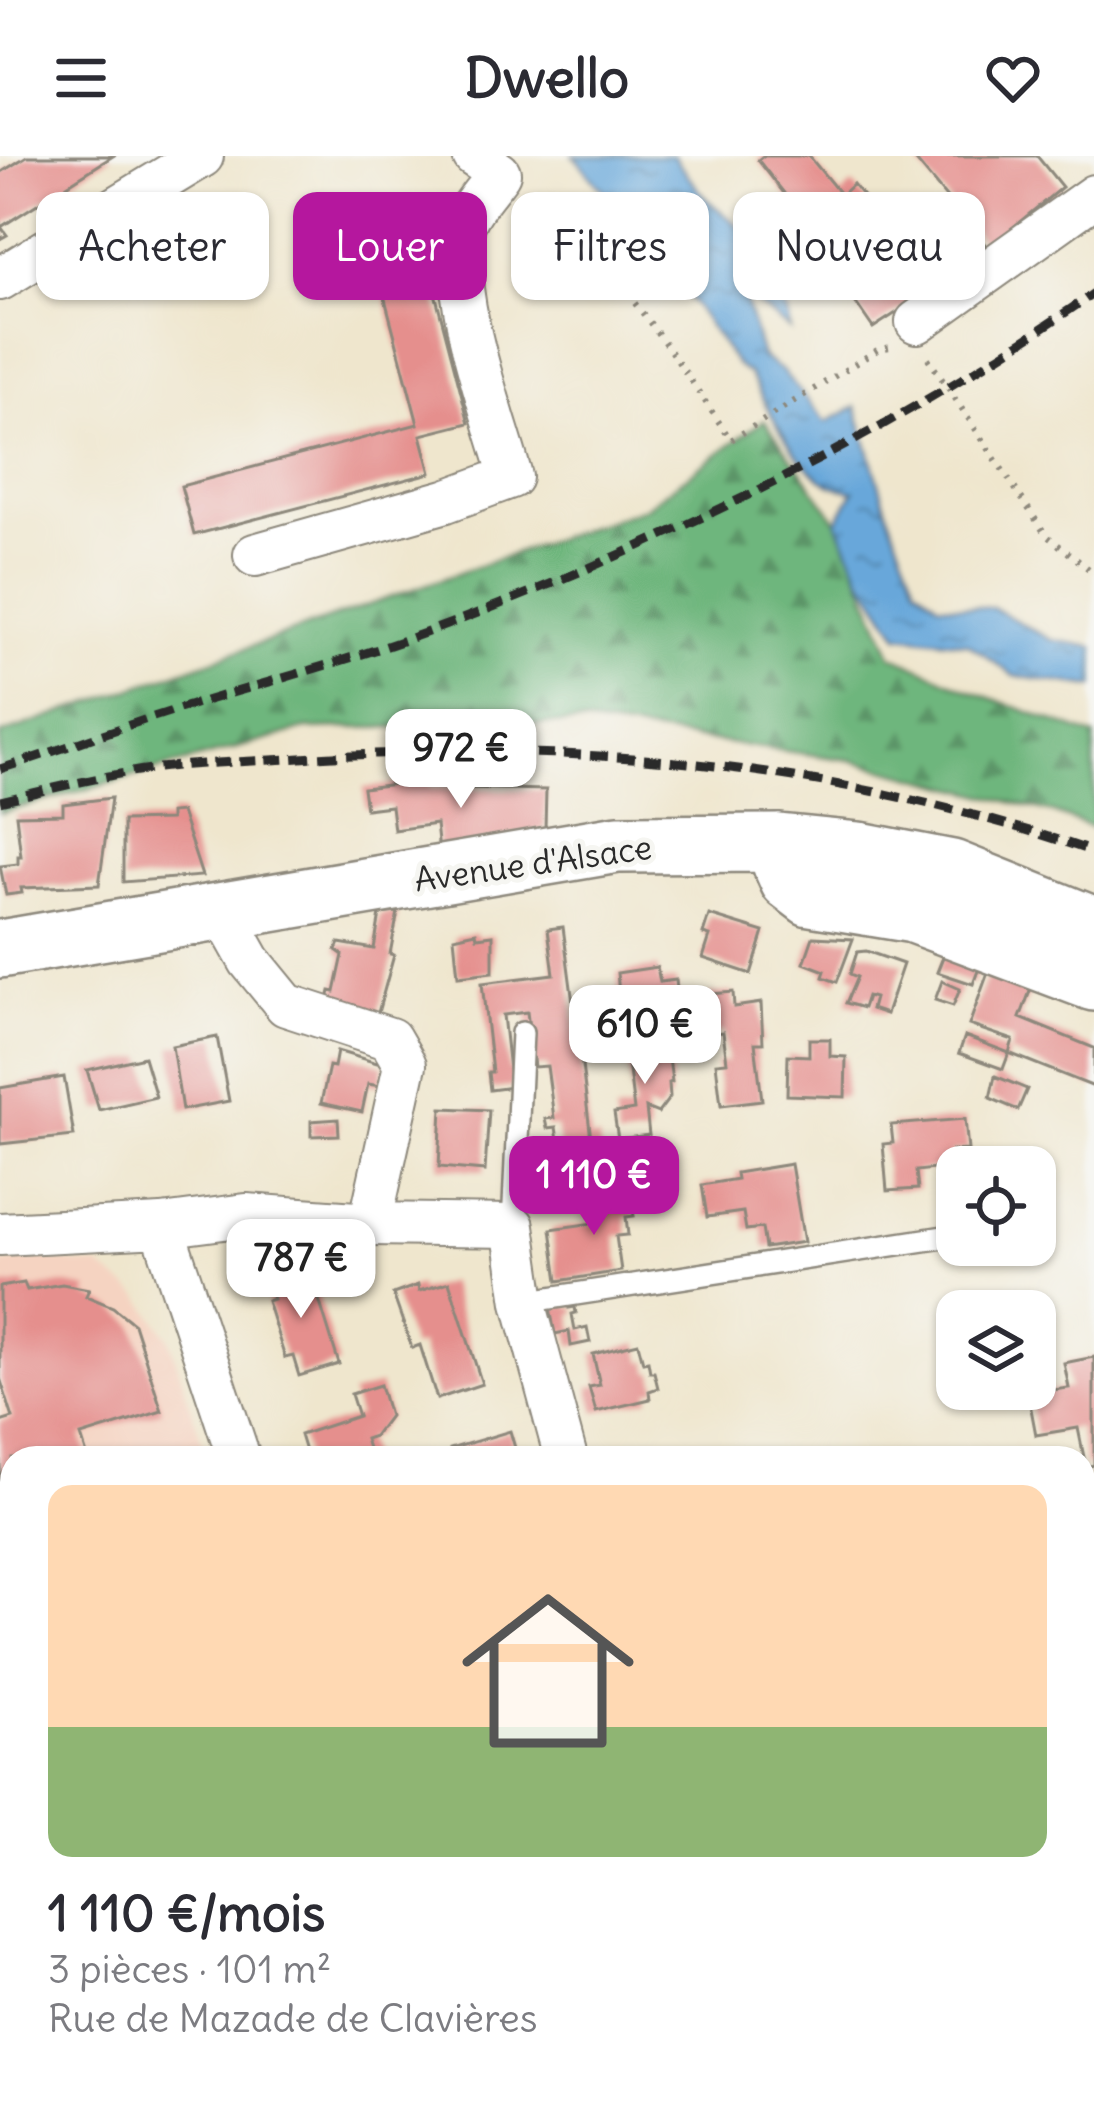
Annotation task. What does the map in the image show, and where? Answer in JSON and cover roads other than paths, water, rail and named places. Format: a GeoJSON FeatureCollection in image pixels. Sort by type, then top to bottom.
{"type":"FeatureCollection","features":[{"type":"Feature","properties":{"kind":"main road","name":"Avenue d'Alsace"},"geometry":{"type":"LineString","coordinates":[[0,949],[618,844],[779,843],[860,851],[952,869],[1094,926]]}},
{"type":"Feature","properties":{"kind":"main road"},"geometry":{"type":"LineString","coordinates":[[779,843],[789,881],[810,897],[913,914],[1094,982]]}},
{"type":"Feature","properties":{"kind":"street"},"geometry":{"type":"LineString","coordinates":[[0,279],[202,156]]}},
{"type":"Feature","properties":{"kind":"street"},"geometry":{"type":"LineString","coordinates":[[255,555],[511,478],[467,319],[461,259],[463,225],[486,165]]}},
{"type":"Feature","properties":{"kind":"street"},"geometry":{"type":"LineString","coordinates":[[914,339],[1094,196]]}},
{"type":"Feature","properties":{"kind":"street"},"geometry":{"type":"LineString","coordinates":[[223,913],[250,961],[286,1005],[390,1039],[405,1065],[370,1224]]}},
{"type":"Feature","properties":{"kind":"street"},"geometry":{"type":"LineString","coordinates":[[0,1234],[162,1226],[246,1215],[370,1224],[513,1226],[524,1301],[563,1446]]}},
{"type":"Feature","properties":{"kind":"street"},"geometry":{"type":"LineString","coordinates":[[162,1226],[235,1446]]}},
{"type":"Feature","properties":{"kind":"lane"},"geometry":{"type":"LineString","coordinates":[[513,1226],[522,1033]]}},
{"type":"Feature","properties":{"kind":"lane"},"geometry":{"type":"LineString","coordinates":[[524,1301],[936,1238]]}},
{"type":"Feature","properties":{"kind":"water"},"geometry":{"type":"Polygon","coordinates":[[[574,156],[673,156],[701,192],[604,192],[574,156]]]}},
{"type":"Feature","properties":{"kind":"water"},"geometry":{"type":"Polygon","coordinates":[[[709,201],[733,221],[733,300],[745,300],[762,357],[783,372],[826,422],[856,407],[916,585],[939,604],[993,608],[1052,640],[1094,647],[1094,687],[1014,676],[968,643],[899,635],[861,577],[837,521],[854,491],[819,478],[804,464],[749,374],[737,366],[691,300],[709,300],[709,201]]]}},
{"type":"Feature","properties":{"kind":"water"},"geometry":{"type":"Polygon","coordinates":[[[752,300],[781,300],[790,330],[752,300]]]}},
{"type":"Feature","properties":{"kind":"railway"},"geometry":{"type":"LineString","coordinates":[[0,769],[408,639],[611,558],[859,438],[1094,293]]}},
{"type":"Feature","properties":{"kind":"railway"},"geometry":{"type":"LineString","coordinates":[[0,801],[113,775],[202,764],[390,754],[595,756],[796,777],[896,796],[1094,852]]}}]}
